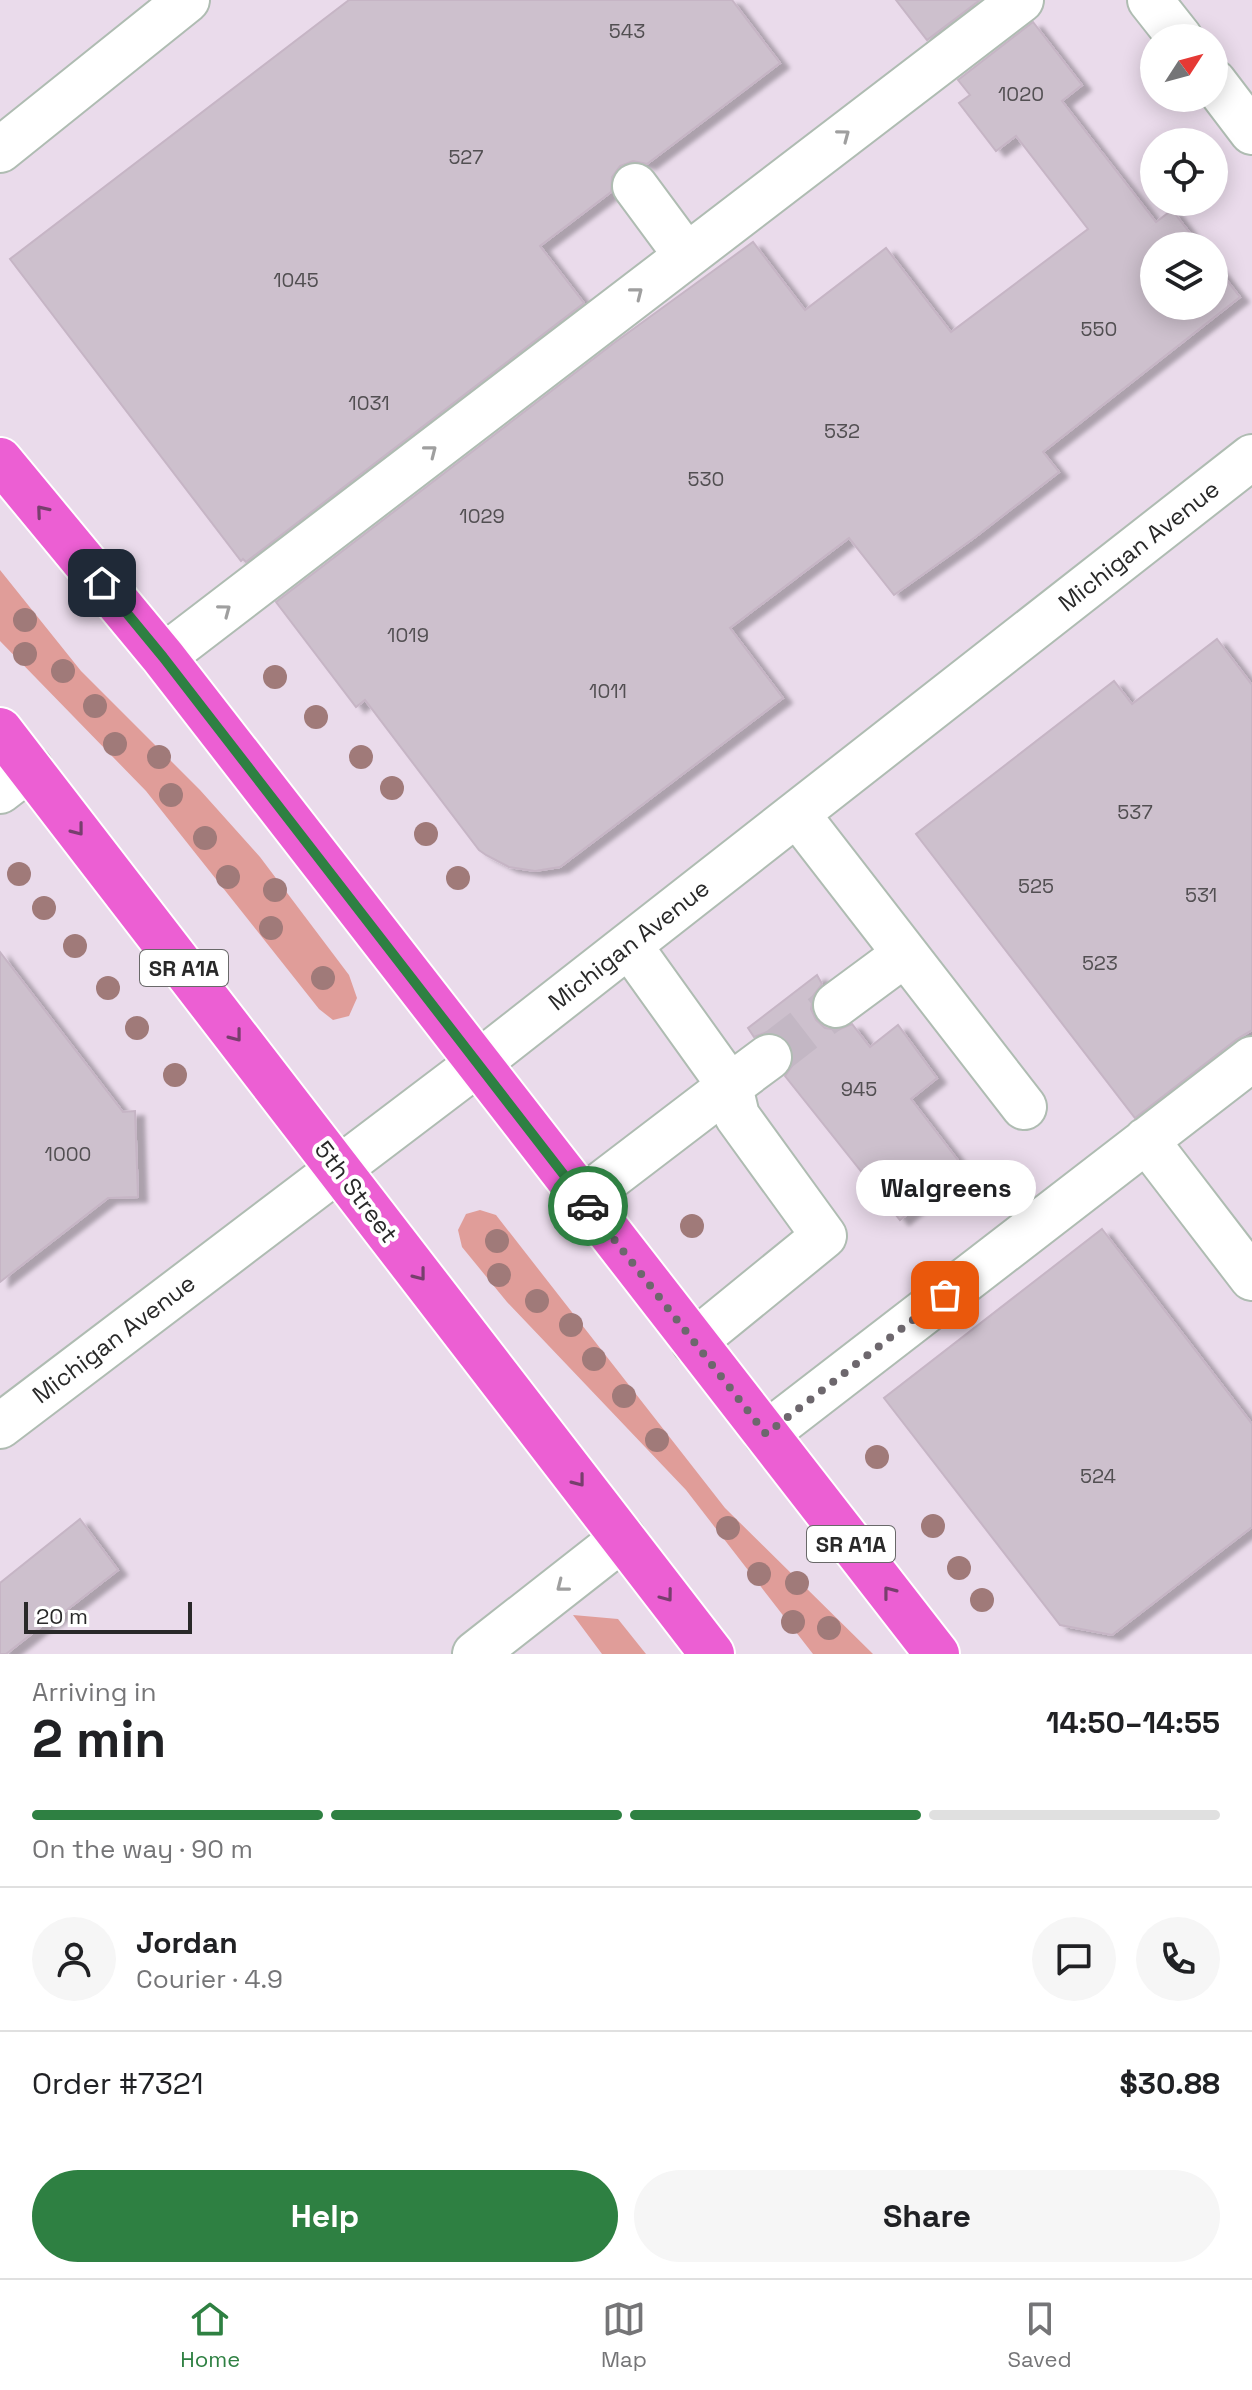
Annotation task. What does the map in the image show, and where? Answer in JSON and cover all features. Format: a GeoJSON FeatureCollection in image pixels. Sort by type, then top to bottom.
{"type":"FeatureCollection","features":[{"type":"Feature","properties":{"kind":"main road","name":"SR A1A"},"geometry":{"type":"LineString","coordinates":[[0,460],[163,657],[937,1654]]}},
{"type":"Feature","properties":{"kind":"main road","name":"5th Street"},"geometry":{"type":"LineString","coordinates":[[0,730],[15,780],[338,1168],[712,1654]]}},
{"type":"Feature","properties":{"kind":"street"},"geometry":{"type":"LineString","coordinates":[[0,150],[187,0]]}},
{"type":"Feature","properties":{"kind":"street"},"geometry":{"type":"LineString","coordinates":[[163,657],[1021,0]]}},
{"type":"Feature","properties":{"kind":"street"},"geometry":{"type":"LineString","coordinates":[[1150,0],[1169,24]]}},
{"type":"Feature","properties":{"kind":"street"},"geometry":{"type":"LineString","coordinates":[[1228,100],[1252,132]]}},
{"type":"Feature","properties":{"kind":"street"},"geometry":{"type":"LineString","coordinates":[[635,186],[686,255]]}},
{"type":"Feature","properties":{"kind":"street","name":"Michigan Avenue"},"geometry":{"type":"LineString","coordinates":[[0,1426],[477,1064],[1252,457]]}},
{"type":"Feature","properties":{"kind":"street"},"geometry":{"type":"LineString","coordinates":[[797,814],[1024,1107]]}},
{"type":"Feature","properties":{"kind":"street"},"geometry":{"type":"LineString","coordinates":[[629,945],[730,1086],[737,1116],[824,1236],[694,1342]]}},
{"type":"Feature","properties":{"kind":"street"},"geometry":{"type":"LineString","coordinates":[[836,1005],[905,954]]}},
{"type":"Feature","properties":{"kind":"street"},"geometry":{"type":"LineString","coordinates":[[582,1199],[769,1057]]}},
{"type":"Feature","properties":{"kind":"street"},"geometry":{"type":"LineString","coordinates":[[766,1434],[1252,1059]]}},
{"type":"Feature","properties":{"kind":"street"},"geometry":{"type":"LineString","coordinates":[[1146,1140],[1252,1278]]}},
{"type":"Feature","properties":{"kind":"street"},"geometry":{"type":"LineString","coordinates":[[475,1654],[623,1538]]}},
{"type":"Feature","properties":{"kind":"shaded area"},"geometry":{"type":"Polygon","coordinates":[[[0,570],[81,671],[200,790],[260,857],[349,975],[357,998],[349,1016],[333,1020],[319,1009],[146,791],[0,641],[0,570]]]}},
{"type":"Feature","properties":{"kind":"shaded area"},"geometry":{"type":"Polygon","coordinates":[[[480,1210],[496,1215],[725,1508],[873,1654],[813,1654],[686,1490],[507,1302],[462,1247],[458,1230],[466,1214],[480,1210]]]}},
{"type":"Feature","properties":{"kind":"shaded area"},"geometry":{"type":"Polygon","coordinates":[[[573,1615],[618,1619],[646,1654],[602,1654],[573,1615]]]}},
{"type":"Feature","properties":{"kind":"building"},"geometry":{"type":"Polygon","coordinates":[[[349,0],[732,0],[780,63],[647,164],[633,161],[620,166],[612,177],[611,192],[540,246],[584,303],[246,562],[241,561],[10,259],[349,0]]]}},
{"type":"Feature","properties":{"kind":"building"},"geometry":{"type":"Polygon","coordinates":[[[896,0],[980,0],[927,40],[896,0]]]}},
{"type":"Feature","properties":{"kind":"building"},"geometry":{"type":"Polygon","coordinates":[[[1033,22],[1082,85],[1062,101],[1140,201],[1140,216],[1151,216],[1156,222],[1164,216],[1177,216],[1189,232],[1140,232],[1140,320],[1211,320],[1043,452],[1059,472],[894,595],[849,538],[730,628],[783,698],[560,867],[535,871],[509,867],[486,855],[479,850],[365,700],[356,707],[276,602],[614,343],[753,242],[805,310],[886,248],[951,332],[1088,229],[1016,136],[996,151],[959,103],[970,95],[958,80],[1033,22]]]}},
{"type":"Feature","properties":{"kind":"building"},"geometry":{"type":"Polygon","coordinates":[[[1228,282],[1240,297],[1228,306],[1228,282]]]}},
{"type":"Feature","properties":{"kind":"building"},"geometry":{"type":"Polygon","coordinates":[[[1217,639],[1252,685],[1252,1030],[1135,1118],[916,834],[1114,681],[1132,704],[1217,639]]]}},
{"type":"Feature","properties":{"kind":"building"},"geometry":{"type":"Polygon","coordinates":[[[0,952],[123,1112],[135,1111],[138,1197],[108,1198],[0,1282],[0,952]]]}},
{"type":"Feature","properties":{"kind":"building"},"geometry":{"type":"Polygon","coordinates":[[[817,975],[822,984],[813,996],[811,1009],[816,1020],[825,1028],[838,1030],[852,1024],[870,1047],[898,1025],[937,1078],[911,1099],[964,1168],[900,1220],[785,1076],[792,1066],[794,1055],[789,1042],[778,1034],[767,1032],[754,1037],[748,1028],[817,975]]]}},
{"type":"Feature","properties":{"kind":"building"},"geometry":{"type":"Polygon","coordinates":[[[1102,1229],[1252,1424],[1252,1527],[1112,1635],[1060,1625],[884,1398],[1102,1229]]]}},
{"type":"Feature","properties":{"kind":"building"},"geometry":{"type":"Polygon","coordinates":[[[80,1519],[118,1570],[50,1623],[48,1621],[6,1654],[0,1654],[0,1583],[80,1519]]]}},
{"type":"Feature","properties":{"kind":"tunnel"},"geometry":{"type":"LineString","coordinates":[[769,1057],[836,1005]]}},
{"type":"Feature","properties":{"kind":"way so far"},"geometry":{"type":"LineString","coordinates":[[588,1206],[766,1434],[945,1295]]}},
{"type":"Feature","properties":{"kind":"place","name":"Walgreens"},"geometry":{"type":"Point","coordinates":[945,1295]}},
{"type":"Feature","properties":{"kind":"route"},"geometry":{"type":"LineString","coordinates":[[102,583],[163,657],[588,1206]]}}]}
